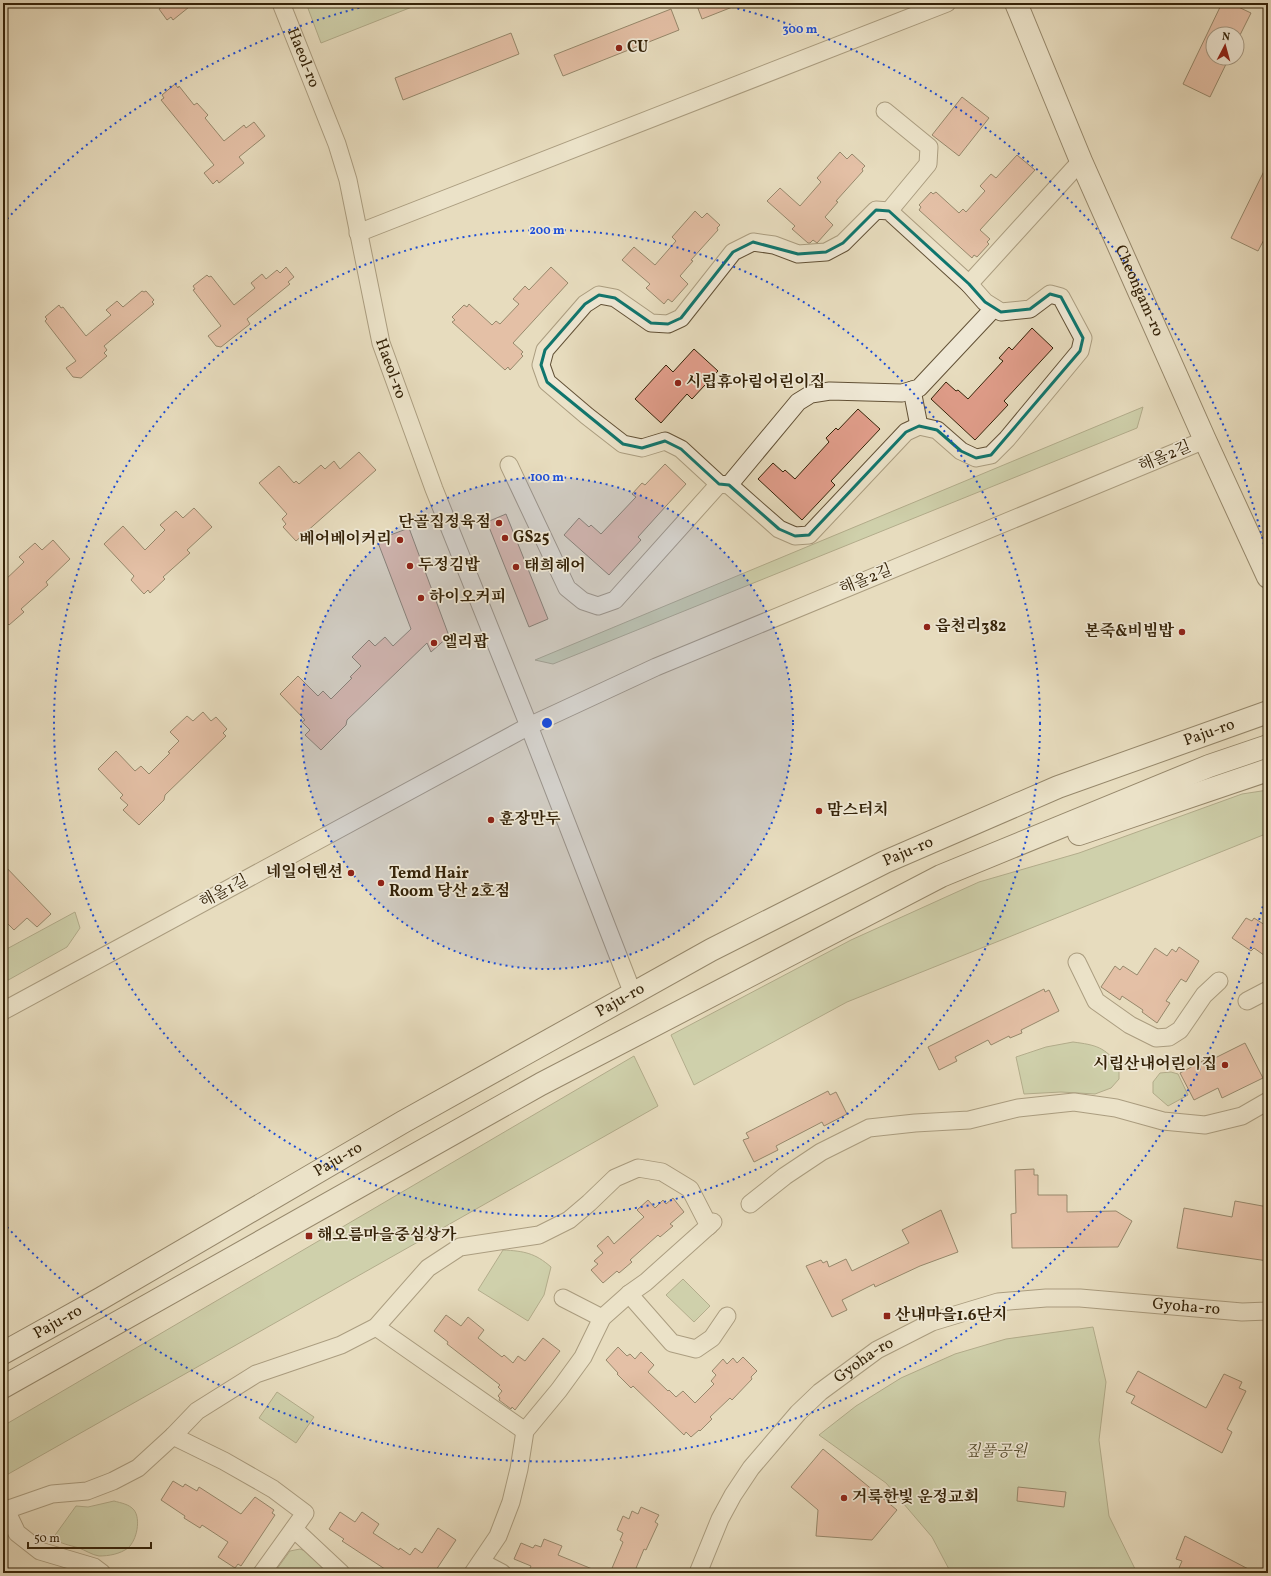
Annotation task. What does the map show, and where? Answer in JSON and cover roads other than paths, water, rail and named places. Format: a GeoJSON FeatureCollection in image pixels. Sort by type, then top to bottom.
{"type":"FeatureCollection","features":[{"type":"Feature","properties":{"kind":"main road","name":"Cheongam-ro"},"geometry":{"type":"LineString","coordinates":[[1016,3],[1081,161],[1205,440],[1268,577]]}},
{"type":"Feature","properties":{"kind":"main road"},"geometry":{"type":"LineString","coordinates":[[1229,726],[1258,707],[1268,697]]}},
{"type":"Feature","properties":{"kind":"main road","name":"Paju-ro"},"geometry":{"type":"LineString","coordinates":[[3,1353],[100,1299],[403,1122],[711,950],[885,862],[1058,787],[1268,712]]}},
{"type":"Feature","properties":{"kind":"main road","name":"Paju-ro"},"geometry":{"type":"LineString","coordinates":[[3,1387],[541,1084],[941,876],[1209,766],[1268,746]]}},
{"type":"Feature","properties":{"kind":"main road"},"geometry":{"type":"LineString","coordinates":[[1011,847],[1072,836],[1268,770]]}},
{"type":"Feature","properties":{"kind":"street","name":"Haeol-ro"},"geometry":{"type":"LineString","coordinates":[[281,3],[337,144],[348,180],[381,343],[434,489],[529,726],[633,994]]}},
{"type":"Feature","properties":{"kind":"street"},"geometry":{"type":"LineString","coordinates":[[358,234],[947,3]]}},
{"type":"Feature","properties":{"kind":"street"},"geometry":{"type":"LineString","coordinates":[[885,111],[929,147],[928,164],[889,212]]}},
{"type":"Feature","properties":{"kind":"street"},"geometry":{"type":"LineString","coordinates":[[969,284],[1081,161]]}},
{"type":"Feature","properties":{"kind":"street"},"geometry":{"type":"LineString","coordinates":[[876,210],[889,212],[969,284],[985,302],[1001,312],[1030,309],[1050,294],[1061,297],[1083,338],[1080,351],[1007,439],[991,455],[976,458],[960,451],[937,430],[919,426],[906,432],[809,536],[795,536],[780,529],[681,449],[665,441],[642,448],[623,444],[547,382],[541,365],[545,350],[584,304],[599,295],[615,298],[651,323],[668,324],[681,318],[733,252],[753,242],[774,245],[798,254],[826,252],[843,243],[876,210]]}},
{"type":"Feature","properties":{"kind":"street"},"geometry":{"type":"LineString","coordinates":[[509,465],[567,588],[583,601],[598,606],[615,600],[724,485],[798,402],[811,394],[830,391],[902,393],[919,388],[994,308]]}},
{"type":"Feature","properties":{"kind":"street"},"geometry":{"type":"LineString","coordinates":[[912,390],[919,426]]}},
{"type":"Feature","properties":{"kind":"street","name":"해올2길"},"geometry":{"type":"LineString","coordinates":[[529,726],[656,667],[1205,440]]}},
{"type":"Feature","properties":{"kind":"street","name":"해올1길"},"geometry":{"type":"LineString","coordinates":[[3,1011],[529,726]]}},
{"type":"Feature","properties":{"kind":"street"},"geometry":{"type":"LineString","coordinates":[[1077,962],[1096,1001],[1130,1025],[1156,1038],[1169,1037],[1180,1030],[1204,995],[1219,981]]}},
{"type":"Feature","properties":{"kind":"street"},"geometry":{"type":"LineString","coordinates":[[1247,1001],[1268,990]]}},
{"type":"Feature","properties":{"kind":"street"},"geometry":{"type":"LineString","coordinates":[[750,1204],[785,1176],[821,1152],[869,1128],[915,1123],[969,1120],[1018,1108],[1074,1102],[1116,1108],[1163,1121],[1204,1125],[1242,1116],[1268,1101]]}},
{"type":"Feature","properties":{"kind":"street"},"geometry":{"type":"LineString","coordinates":[[102,1573],[94,1567],[40,1551],[17,1533],[4,1512],[52,1494],[87,1491],[113,1481],[138,1468],[173,1436],[197,1411],[256,1374],[341,1345],[376,1327],[428,1268],[460,1247],[539,1234],[569,1220],[615,1178],[638,1168],[662,1172],[690,1189],[711,1224],[646,1282],[629,1294],[602,1318],[583,1357],[559,1390],[525,1431],[520,1469],[512,1498],[498,1536],[477,1567],[502,1573]]}},
{"type":"Feature","properties":{"kind":"street"},"geometry":{"type":"LineString","coordinates":[[629,1294],[672,1343],[696,1349],[712,1338],[727,1316]]}},
{"type":"Feature","properties":{"kind":"street"},"geometry":{"type":"LineString","coordinates":[[563,1298],[602,1318]]}},
{"type":"Feature","properties":{"kind":"street","name":"Gyoha-ro"},"geometry":{"type":"LineString","coordinates":[[698,1573],[720,1519],[733,1495],[751,1468],[798,1413],[820,1392],[877,1350],[932,1322],[998,1302],[1046,1298],[1080,1298],[1242,1312],[1268,1311]]}},
{"type":"Feature","properties":{"kind":"street"},"geometry":{"type":"LineString","coordinates":[[376,1327],[525,1431]]}},
{"type":"Feature","properties":{"kind":"street"},"geometry":{"type":"LineString","coordinates":[[173,1436],[224,1461],[273,1489],[306,1513],[262,1573]]}},
{"type":"Feature","properties":{"kind":"street"},"geometry":{"type":"LineString","coordinates":[[294,1528],[341,1573]]}},
{"type":"Feature","properties":{"kind":"place","name":"CU"},"geometry":{"type":"Point","coordinates":[619,48]}},
{"type":"Feature","properties":{"kind":"place","name":"시립휴아림어린이집"},"geometry":{"type":"Point","coordinates":[678,383]}},
{"type":"Feature","properties":{"kind":"place","name":"단골집정육점"},"geometry":{"type":"Point","coordinates":[499,523]}},
{"type":"Feature","properties":{"kind":"place","name":"GS25"},"geometry":{"type":"Point","coordinates":[505,538]}},
{"type":"Feature","properties":{"kind":"place","name":"베어베이커리"},"geometry":{"type":"Point","coordinates":[400,540]}},
{"type":"Feature","properties":{"kind":"place","name":"두정김밥"},"geometry":{"type":"Point","coordinates":[410,566]}},
{"type":"Feature","properties":{"kind":"place","name":"태희헤어"},"geometry":{"type":"Point","coordinates":[516,567]}},
{"type":"Feature","properties":{"kind":"place","name":"하이오커피"},"geometry":{"type":"Point","coordinates":[421,598]}},
{"type":"Feature","properties":{"kind":"place","name":"읍천리382"},"geometry":{"type":"Point","coordinates":[927,627]}},
{"type":"Feature","properties":{"kind":"place","name":"본죽&비빔밥"},"geometry":{"type":"Point","coordinates":[1182,632]}},
{"type":"Feature","properties":{"kind":"place","name":"엘리팝"},"geometry":{"type":"Point","coordinates":[434,643]}},
{"type":"Feature","properties":{"kind":"place","name":"맘스터치"},"geometry":{"type":"Point","coordinates":[819,811]}},
{"type":"Feature","properties":{"kind":"place","name":"훈장만두"},"geometry":{"type":"Point","coordinates":[491,820]}},
{"type":"Feature","properties":{"kind":"place","name":"네일어텐션"},"geometry":{"type":"Point","coordinates":[351,873]}},
{"type":"Feature","properties":{"kind":"place","name":"Temd Hair Room 당산 2호점"},"geometry":{"type":"Point","coordinates":[381,883]}},
{"type":"Feature","properties":{"kind":"place","name":"시립산내어린이집"},"geometry":{"type":"Point","coordinates":[1225,1065]}},
{"type":"Feature","properties":{"kind":"place","name":"해오름마을중심상가"},"geometry":{"type":"Point","coordinates":[309,1236]}},
{"type":"Feature","properties":{"kind":"place","name":"산내마을1.6단지"},"geometry":{"type":"Point","coordinates":[887,1316]}},
{"type":"Feature","properties":{"kind":"place","name":"거룩한빛 운정교회"},"geometry":{"type":"Point","coordinates":[844,1498]}},
{"type":"Feature","properties":{"kind":"park label","name":"짚풀공원"},"geometry":{"type":"Point","coordinates":[996,1452]}}]}
